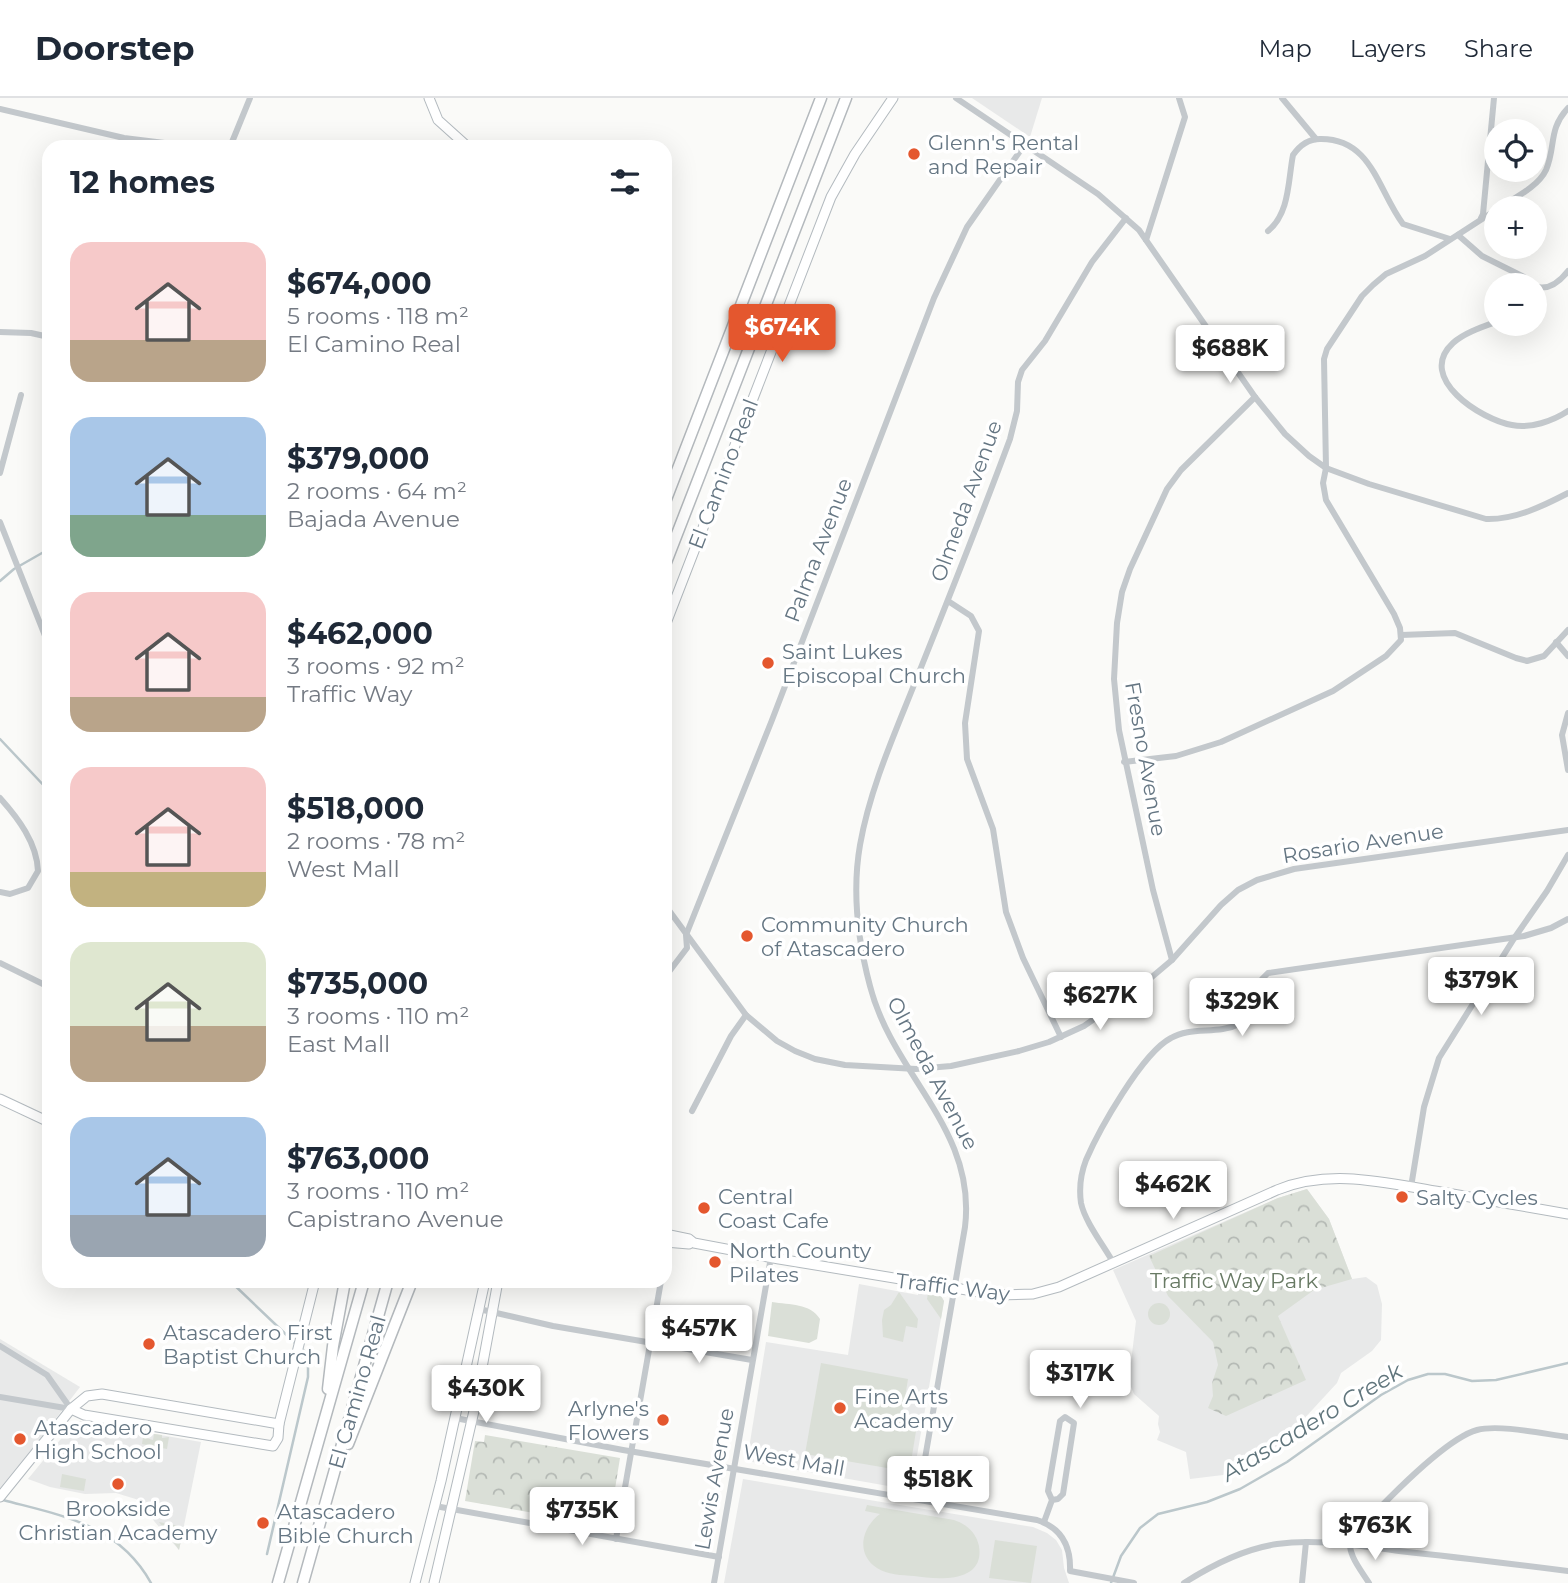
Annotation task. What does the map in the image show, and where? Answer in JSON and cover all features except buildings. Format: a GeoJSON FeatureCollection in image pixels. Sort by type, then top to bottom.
{"type":"FeatureCollection","features":[{"type":"Feature","properties":{"kind":"highway","name":"El Camino Real"},"geometry":{"type":"LineString","coordinates":[[672,484],[821,98]]}},
{"type":"Feature","properties":{"kind":"highway","name":"El Camino Real"},"geometry":{"type":"LineString","coordinates":[[672,547],[846,98]]}},
{"type":"Feature","properties":{"kind":"highway"},"geometry":{"type":"LineString","coordinates":[[325,1417],[333,1346],[344,1288]]}},
{"type":"Feature","properties":{"kind":"highway","name":"El Camino Real"},"geometry":{"type":"LineString","coordinates":[[278,1583],[362,1288]]}},
{"type":"Feature","properties":{"kind":"highway","name":"El Camino Real"},"geometry":{"type":"LineString","coordinates":[[303,1583],[386,1288]]}},
{"type":"Feature","properties":{"kind":"highway"},"geometry":{"type":"LineString","coordinates":[[327,1495],[409,1288]]}},
{"type":"Feature","properties":{"kind":"street"},"geometry":{"type":"LineString","coordinates":[[232,140],[250,98]]}},
{"type":"Feature","properties":{"kind":"street"},"geometry":{"type":"LineString","coordinates":[[429,98],[438,120],[460,140]]}},
{"type":"Feature","properties":{"kind":"street","name":"El Camino Real"},"geometry":{"type":"LineString","coordinates":[[672,608],[831,197],[848,164],[893,98]]}},
{"type":"Feature","properties":{"kind":"street"},"geometry":{"type":"LineString","coordinates":[[956,98],[1098,194],[1126,218],[1146,240],[1255,397],[1296,446],[1326,468],[1368,484],[1486,519],[1521,514],[1568,493]]}},
{"type":"Feature","properties":{"kind":"street"},"geometry":{"type":"LineString","coordinates":[[1146,240],[1185,117],[1179,98]]}},
{"type":"Feature","properties":{"kind":"street"},"geometry":{"type":"LineString","coordinates":[[1282,98],[1315,139]]}},
{"type":"Feature","properties":{"kind":"street"},"geometry":{"type":"LineString","coordinates":[[1477,222],[1483,214],[1494,98]]}},
{"type":"Feature","properties":{"kind":"street"},"geometry":{"type":"LineString","coordinates":[[1517,196],[1542,176],[1549,160],[1555,127],[1568,108]]}},
{"type":"Feature","properties":{"kind":"street"},"geometry":{"type":"LineString","coordinates":[[0,110],[140,140]]}},
{"type":"Feature","properties":{"kind":"street"},"geometry":{"type":"LineString","coordinates":[[1268,231],[1278,222],[1284,210],[1293,155],[1307,142],[1315,139],[1343,142],[1359,153],[1380,182],[1403,224],[1450,239]]}},
{"type":"Feature","properties":{"kind":"street","name":"Palma Avenue"},"geometry":{"type":"LineString","coordinates":[[672,968],[687,948],[686,935],[772,720],[934,298],[967,227],[1025,144]]}},
{"type":"Feature","properties":{"kind":"street"},"geometry":{"type":"LineString","coordinates":[[1124,762],[1176,756],[1221,742],[1333,691],[1392,651],[1401,640],[1394,614],[1326,500],[1323,483],[1326,468],[1323,378],[1326,349],[1362,296],[1373,285],[1387,274],[1425,256],[1484,217]]}},
{"type":"Feature","properties":{"kind":"street","name":"Olmeda Avenue"},"geometry":{"type":"LineString","coordinates":[[918,1499],[967,1215],[965,1178],[953,1143],[880,1017],[864,960],[858,905],[860,845],[881,768],[1010,439],[1022,370],[1045,341],[1091,262],[1126,218]]}},
{"type":"Feature","properties":{"kind":"street"},"geometry":{"type":"LineString","coordinates":[[1458,235],[1482,256],[1516,273]]}},
{"type":"Feature","properties":{"kind":"street"},"geometry":{"type":"LineString","coordinates":[[1547,287],[1554,284],[1568,271]]}},
{"type":"Feature","properties":{"kind":"street"},"geometry":{"type":"LineString","coordinates":[[1484,327],[1454,342],[1443,360],[1447,384],[1454,394],[1495,421],[1514,426],[1549,421],[1568,411]]}},
{"type":"Feature","properties":{"kind":"street"},"geometry":{"type":"LineString","coordinates":[[0,331],[42,335]]}},
{"type":"Feature","properties":{"kind":"street"},"geometry":{"type":"LineString","coordinates":[[0,473],[21,395]]}},
{"type":"Feature","properties":{"kind":"street","name":"Fresno Avenue"},"geometry":{"type":"LineString","coordinates":[[1172,960],[1124,762],[1116,709],[1115,651],[1122,592],[1167,489],[1181,470],[1255,397]]}},
{"type":"Feature","properties":{"kind":"street"},"geometry":{"type":"LineString","coordinates":[[0,522],[42,628]]}},
{"type":"Feature","properties":{"kind":"street"},"geometry":{"type":"LineString","coordinates":[[948,601],[971,616],[979,631],[965,723],[967,759],[993,829],[1006,912],[1023,958],[1061,1037]]}},
{"type":"Feature","properties":{"kind":"street"},"geometry":{"type":"LineString","coordinates":[[1401,635],[1455,633],[1527,661],[1544,656],[1568,631]]}},
{"type":"Feature","properties":{"kind":"street"},"geometry":{"type":"LineString","coordinates":[[1556,642],[1568,656]]}},
{"type":"Feature","properties":{"kind":"street"},"geometry":{"type":"LineString","coordinates":[[1568,713],[1562,736],[1568,770]]}},
{"type":"Feature","properties":{"kind":"street"},"geometry":{"type":"LineString","coordinates":[[0,798],[24,828],[33,847],[38,871],[28,888],[10,894],[0,892]]}},
{"type":"Feature","properties":{"kind":"street","name":"Rosario Avenue"},"geometry":{"type":"LineString","coordinates":[[672,915],[746,1015],[777,1041],[795,1051],[815,1059],[845,1065],[908,1069],[951,1066],[1061,1037],[1084,1026],[1140,987],[1172,960],[1228,899],[1257,880],[1294,869],[1568,830]]}},
{"type":"Feature","properties":{"kind":"street"},"geometry":{"type":"LineString","coordinates":[[1411,1187],[1424,1107],[1436,1066],[1447,1043],[1568,855]]}},
{"type":"Feature","properties":{"kind":"street"},"geometry":{"type":"LineString","coordinates":[[1114,1264],[1083,1210],[1080,1193],[1082,1174],[1098,1135],[1135,1076],[1158,1047],[1175,1035],[1239,1024],[1268,972],[1515,937],[1543,931],[1568,919]]}},
{"type":"Feature","properties":{"kind":"street"},"geometry":{"type":"LineString","coordinates":[[0,963],[42,984]]}},
{"type":"Feature","properties":{"kind":"street"},"geometry":{"type":"LineString","coordinates":[[692,1111],[731,1036],[746,1015]]}},
{"type":"Feature","properties":{"kind":"street"},"geometry":{"type":"LineString","coordinates":[[0,1099],[42,1119]]}},
{"type":"Feature","properties":{"kind":"street","name":"Traffic Way"},"geometry":{"type":"LineString","coordinates":[[672,1239],[690,1239],[694,1243],[955,1290],[997,1295],[1033,1294],[1059,1287],[1114,1264],[1293,1184],[1325,1178],[1411,1187],[1568,1214]]}},
{"type":"Feature","properties":{"kind":"street","name":"Lewis Avenue"},"geometry":{"type":"LineString","coordinates":[[714,1583],[771,1257]]}},
{"type":"Feature","properties":{"kind":"street"},"geometry":{"type":"LineString","coordinates":[[0,1397],[71,1409],[84,1415],[273,1446],[278,1438],[279,1424],[313,1288]]}},
{"type":"Feature","properties":{"kind":"street"},"geometry":{"type":"LineString","coordinates":[[415,1583],[424,1554],[484,1288]]}},
{"type":"Feature","properties":{"kind":"street"},"geometry":{"type":"LineString","coordinates":[[434,1583],[472,1422],[497,1288]]}},
{"type":"Feature","properties":{"kind":"street"},"geometry":{"type":"LineString","coordinates":[[617,1539],[659,1288]]}},
{"type":"Feature","properties":{"kind":"street"},"geometry":{"type":"LineString","coordinates":[[479,1310],[553,1326],[752,1360]]}},
{"type":"Feature","properties":{"kind":"street"},"geometry":{"type":"LineString","coordinates":[[0,1346],[47,1375],[71,1409]]}},
{"type":"Feature","properties":{"kind":"street"},"geometry":{"type":"LineString","coordinates":[[1,1495],[71,1409],[87,1395],[102,1394],[279,1424]]}},
{"type":"Feature","properties":{"kind":"street"},"geometry":{"type":"LineString","coordinates":[[1052,1500],[1063,1494],[1074,1423],[1065,1417],[1060,1421],[1048,1491],[1052,1500],[1044,1522],[1057,1530],[1066,1542],[1070,1572],[1134,1583]]}},
{"type":"Feature","properties":{"kind":"street","name":"West Mall"},"geometry":{"type":"LineString","coordinates":[[455,1418],[1044,1522]]}},
{"type":"Feature","properties":{"kind":"street"},"geometry":{"type":"LineString","coordinates":[[1369,1583],[1349,1545],[1351,1538],[1458,1437],[1478,1430],[1495,1429],[1568,1437]]}},
{"type":"Feature","properties":{"kind":"street"},"geometry":{"type":"LineString","coordinates":[[435,1506],[719,1557]]}},
{"type":"Feature","properties":{"kind":"street"},"geometry":{"type":"LineString","coordinates":[[1302,1583],[1306,1542]]}},
{"type":"Feature","properties":{"kind":"street"},"geometry":{"type":"LineString","coordinates":[[1184,1583],[1226,1560],[1260,1547],[1306,1542],[1568,1571]]}},
{"type":"Feature","properties":{"kind":"shaded area"},"geometry":{"type":"Polygon","coordinates":[[[972,98],[1042,98],[1030,137],[972,98]]]}},
{"type":"Feature","properties":{"kind":"shaded area"},"geometry":{"type":"Polygon","coordinates":[[[1307,1189],[1329,1219],[1352,1279],[1366,1277],[1377,1285],[1382,1304],[1381,1340],[1372,1351],[1341,1373],[1337,1383],[1278,1447],[1266,1446],[1249,1454],[1251,1460],[1223,1475],[1190,1479],[1186,1452],[1157,1440],[1160,1432],[1159,1416],[1134,1394],[1129,1382],[1125,1366],[1131,1362],[1136,1321],[1113,1270],[1278,1198],[1307,1189]]]}},
{"type":"Feature","properties":{"kind":"shaded area","name":"Fine Arts Academy"},"geometry":{"type":"Polygon","coordinates":[[[859,1284],[918,1295],[918,1292],[941,1296],[944,1301],[911,1490],[747,1461],[766,1342],[848,1355],[859,1284]]]}},
{"type":"Feature","properties":{"kind":"shaded area","name":"Atascadero High School"},"geometry":{"type":"Polygon","coordinates":[[[0,1339],[80,1387],[0,1491],[0,1339]]]}},
{"type":"Feature","properties":{"kind":"shaded area","name":"Brookside Christian Academy"},"geometry":{"type":"Polygon","coordinates":[[[80,1421],[201,1442],[179,1550],[154,1521],[142,1501],[116,1493],[85,1494],[50,1487],[28,1479],[74,1423],[80,1421]]]}},
{"type":"Feature","properties":{"kind":"shaded area"},"geometry":{"type":"Polygon","coordinates":[[[743,1479],[1033,1527],[1056,1540],[1062,1550],[1069,1583],[724,1583],[743,1479]]]}},
{"type":"Feature","properties":{"kind":"green space","name":"Traffic Way Park"},"geometry":{"type":"Polygon","coordinates":[[[1307,1189],[1329,1219],[1352,1279],[1314,1290],[1278,1316],[1306,1380],[1226,1416],[1208,1408],[1213,1396],[1212,1383],[1218,1365],[1213,1342],[1168,1296],[1149,1256],[1278,1198],[1307,1189]]]}},
{"type":"Feature","properties":{"kind":"green space"},"geometry":{"type":"Polygon","coordinates":[[[899,1292],[918,1319],[917,1328],[906,1326],[903,1342],[883,1337],[884,1310],[891,1305],[899,1292]]]}},
{"type":"Feature","properties":{"kind":"green space"},"geometry":{"type":"Polygon","coordinates":[[[928,1293],[941,1296],[944,1301],[941,1319],[927,1299],[928,1293]]]}},
{"type":"Feature","properties":{"kind":"green space"},"geometry":{"type":"Polygon","coordinates":[[[772,1302],[799,1306],[816,1314],[820,1319],[817,1339],[809,1343],[768,1336],[772,1302]]]}},
{"type":"Feature","properties":{"kind":"green space"},"geometry":{"type":"Polygon","coordinates":[[[1159,1303],[1167,1306],[1170,1314],[1167,1322],[1159,1325],[1151,1322],[1148,1314],[1151,1306],[1159,1303]]]}},
{"type":"Feature","properties":{"kind":"green space"},"geometry":{"type":"Polygon","coordinates":[[[821,1363],[908,1379],[901,1422],[917,1425],[911,1462],[895,1459],[893,1469],[805,1454],[821,1363]]]}},
{"type":"Feature","properties":{"kind":"green space"},"geometry":{"type":"Polygon","coordinates":[[[154,1434],[162,1435],[162,1438],[169,1437],[167,1449],[142,1444],[143,1437],[153,1440],[154,1434]]]}},
{"type":"Feature","properties":{"kind":"green space"},"geometry":{"type":"Polygon","coordinates":[[[485,1435],[620,1458],[609,1526],[465,1501],[475,1441],[484,1442],[485,1435]]]}},
{"type":"Feature","properties":{"kind":"green space"},"geometry":{"type":"Polygon","coordinates":[[[62,1474],[86,1479],[84,1491],[60,1487],[62,1474]]]}},
{"type":"Feature","properties":{"kind":"green space"},"geometry":{"type":"Polygon","coordinates":[[[867,1505],[954,1520],[963,1524],[978,1541],[979,1558],[975,1567],[968,1573],[947,1578],[900,1575],[881,1570],[870,1562],[864,1548],[865,1533],[880,1514],[865,1511],[867,1505]]]}},
{"type":"Feature","properties":{"kind":"green space"},"geometry":{"type":"Polygon","coordinates":[[[159,1522],[184,1527],[179,1550],[159,1522]]]}},
{"type":"Feature","properties":{"kind":"green space"},"geometry":{"type":"Polygon","coordinates":[[[995,1540],[1037,1546],[1031,1583],[989,1578],[995,1540]]]}},
{"type":"Feature","properties":{"kind":"waterway"},"geometry":{"type":"LineString","coordinates":[[0,581],[14,569],[42,553]]}},
{"type":"Feature","properties":{"kind":"waterway"},"geometry":{"type":"LineString","coordinates":[[0,739],[42,784]]}},
{"type":"Feature","properties":{"kind":"waterway"},"geometry":{"type":"LineString","coordinates":[[237,1288],[296,1344]]}},
{"type":"Feature","properties":{"kind":"waterway"},"geometry":{"type":"LineString","coordinates":[[267,1554],[308,1377],[308,1355],[301,1348]]}},
{"type":"Feature","properties":{"kind":"waterway","name":"Atascadero Creek"},"geometry":{"type":"LineString","coordinates":[[1111,1583],[1121,1556],[1140,1528],[1158,1514],[1207,1502],[1240,1489],[1287,1462],[1381,1395],[1408,1380],[1428,1374],[1445,1374],[1472,1381],[1496,1380],[1568,1363]]}},
{"type":"Feature","properties":{"kind":"waterway","name":"Atascadero Creek"},"geometry":{"type":"LineString","coordinates":[[3,1500],[47,1511],[87,1525],[105,1535],[138,1563],[151,1583]]}},
{"type":"Feature","properties":{"kind":"place","name":"Glenn's Rental and Repair"},"geometry":{"type":"Point","coordinates":[914,154]}},
{"type":"Feature","properties":{"kind":"place","name":"Saint Lukes Episcopal Church"},"geometry":{"type":"Point","coordinates":[768,663]}},
{"type":"Feature","properties":{"kind":"place","name":"Community Church of Atascadero"},"geometry":{"type":"Point","coordinates":[747,936]}},
{"type":"Feature","properties":{"kind":"place","name":"Salty Cycles"},"geometry":{"type":"Point","coordinates":[1402,1197]}},
{"type":"Feature","properties":{"kind":"place","name":"Central Coast Cafe"},"geometry":{"type":"Point","coordinates":[704,1208]}},
{"type":"Feature","properties":{"kind":"place","name":"North County Pilates"},"geometry":{"type":"Point","coordinates":[715,1262]}},
{"type":"Feature","properties":{"kind":"place","name":"Atascadero First Baptist Church"},"geometry":{"type":"Point","coordinates":[149,1344]}},
{"type":"Feature","properties":{"kind":"place","name":"Fine Arts Academy"},"geometry":{"type":"Point","coordinates":[840,1408]}},
{"type":"Feature","properties":{"kind":"place","name":"Arlyne's Flowers"},"geometry":{"type":"Point","coordinates":[663,1420]}},
{"type":"Feature","properties":{"kind":"place","name":"Atascadero High School"},"geometry":{"type":"Point","coordinates":[20,1439]}},
{"type":"Feature","properties":{"kind":"place","name":"Brookside Christian Academy"},"geometry":{"type":"Point","coordinates":[118,1484]}},
{"type":"Feature","properties":{"kind":"place","name":"Atascadero Bible Church"},"geometry":{"type":"Point","coordinates":[263,1523]}}]}
